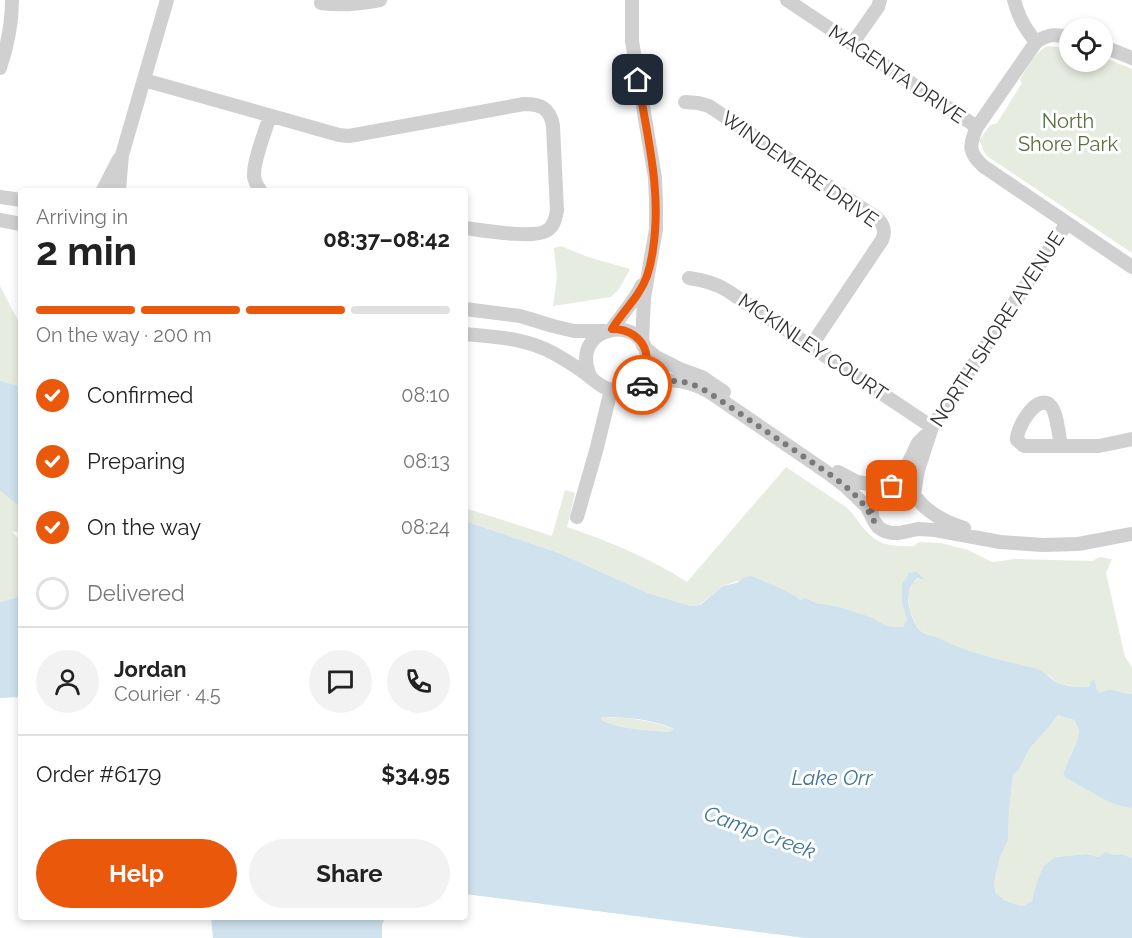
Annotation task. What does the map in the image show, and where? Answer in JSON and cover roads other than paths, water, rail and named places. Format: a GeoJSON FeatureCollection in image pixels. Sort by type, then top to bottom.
{"type":"FeatureCollection","features":[{"type":"Feature","properties":{"kind":"street"},"geometry":{"type":"LineString","coordinates":[[0,68],[12,11],[12,0]]}},
{"type":"Feature","properties":{"kind":"street"},"geometry":{"type":"LineString","coordinates":[[119,188],[122,155],[167,0]]}},
{"type":"Feature","properties":{"kind":"street"},"geometry":{"type":"LineString","coordinates":[[321,3],[359,4],[380,0]]}},
{"type":"Feature","properties":{"kind":"street"},"geometry":{"type":"LineString","coordinates":[[627,389],[641,378],[647,362],[642,344],[644,298],[656,229],[655,177],[632,41],[632,0]]}},
{"type":"Feature","properties":{"kind":"street","name":"MAGENTA DRIVE"},"geometry":{"type":"LineString","coordinates":[[787,0],[978,127]]}},
{"type":"Feature","properties":{"kind":"street"},"geometry":{"type":"LineString","coordinates":[[852,44],[878,7],[880,0]]}},
{"type":"Feature","properties":{"kind":"street"},"geometry":{"type":"LineString","coordinates":[[1014,0],[1018,17],[1036,42],[1045,36],[1059,35]]}},
{"type":"Feature","properties":{"kind":"street","name":"NORTH SHORE AVENUE"},"geometry":{"type":"LineString","coordinates":[[889,487],[907,466],[918,443],[931,430],[1067,223],[983,166],[974,158],[971,148],[972,138],[978,127],[1036,42]]}},
{"type":"Feature","properties":{"kind":"street"},"geometry":{"type":"LineString","coordinates":[[1113,50],[1132,58]]}},
{"type":"Feature","properties":{"kind":"street"},"geometry":{"type":"LineString","coordinates":[[144,80],[349,136],[524,104],[535,104],[542,107],[552,118],[553,126],[557,211],[551,227],[538,234],[468,228]]}},
{"type":"Feature","properties":{"kind":"street","name":"WINDEMERE DRIVE"},"geometry":{"type":"LineString","coordinates":[[685,102],[709,106],[877,218],[883,225],[882,240],[811,346]]}},
{"type":"Feature","properties":{"kind":"street"},"geometry":{"type":"LineString","coordinates":[[259,188],[255,183],[255,164],[270,116]]}},
{"type":"Feature","properties":{"kind":"street"},"geometry":{"type":"LineString","coordinates":[[104,188],[122,155]]}},
{"type":"Feature","properties":{"kind":"street"},"geometry":{"type":"LineString","coordinates":[[0,197],[18,200]]}},
{"type":"Feature","properties":{"kind":"street"},"geometry":{"type":"LineString","coordinates":[[0,220],[18,223]]}},
{"type":"Feature","properties":{"kind":"street"},"geometry":{"type":"LineString","coordinates":[[1067,223],[1132,267]]}},
{"type":"Feature","properties":{"kind":"street"},"geometry":{"type":"LineString","coordinates":[[591,378],[586,360],[591,343],[597,336],[608,330],[629,307],[647,276]]}},
{"type":"Feature","properties":{"kind":"street","name":"MCKINLEY COURT"},"geometry":{"type":"LineString","coordinates":[[689,278],[718,285],[811,346],[931,430]]}},
{"type":"Feature","properties":{"kind":"street"},"geometry":{"type":"LineString","coordinates":[[468,309],[520,316],[574,331],[621,329],[629,332],[636,336],[656,357],[702,377],[745,409],[850,479],[889,487],[904,487],[938,517],[949,523],[998,536],[1038,538],[1096,534],[1132,525]]}},
{"type":"Feature","properties":{"kind":"street"},"geometry":{"type":"LineString","coordinates":[[468,334],[535,344],[610,390],[673,380],[696,385],[828,473],[856,495],[884,531],[899,533],[918,529],[935,530],[1014,544],[1043,545],[1078,544],[1132,534]]}},
{"type":"Feature","properties":{"kind":"street"},"geometry":{"type":"LineString","coordinates":[[577,517],[596,452],[610,390]]}},
{"type":"Feature","properties":{"kind":"street","name":"NORTH SHORE AVENUE"},"geometry":{"type":"LineString","coordinates":[[915,497],[918,470],[931,430]]}},
{"type":"Feature","properties":{"kind":"street"},"geometry":{"type":"LineString","coordinates":[[1061,446],[1099,446],[1132,439]]}},
{"type":"Feature","properties":{"kind":"street"},"geometry":{"type":"LineString","coordinates":[[874,521],[871,505],[874,498],[879,492],[889,487]]}},
{"type":"Feature","properties":{"kind":"street"},"geometry":{"type":"LineString","coordinates":[[907,531],[916,520],[919,506],[915,497]]}},
{"type":"Feature","properties":{"kind":"water"},"geometry":{"type":"Polygon","coordinates":[[[0,381],[18,386],[18,505],[0,490],[0,381]]]}},
{"type":"Feature","properties":{"kind":"water","name":"Lake Orr"},"geometry":{"type":"Polygon","coordinates":[[[468,522],[559,553],[648,593],[691,606],[700,605],[723,586],[752,576],[800,600],[806,598],[871,617],[887,626],[903,627],[907,620],[902,604],[902,583],[908,573],[917,572],[925,580],[918,578],[913,584],[909,591],[908,602],[915,623],[923,632],[973,652],[1037,669],[1061,684],[1089,687],[1091,681],[1095,680],[1100,693],[1112,690],[1132,694],[1132,808],[1106,800],[1065,778],[1063,773],[1077,741],[1079,730],[1074,720],[1058,715],[1030,748],[1020,768],[1013,776],[1008,841],[1000,857],[994,884],[996,893],[1004,900],[1022,906],[1032,901],[1044,866],[1055,857],[1087,854],[1098,857],[1106,852],[1132,858],[1132,938],[805,938],[468,894],[468,522]],[[602,717],[601,720],[634,729],[668,732],[674,729],[648,721],[602,717]]]}},
{"type":"Feature","properties":{"kind":"water"},"geometry":{"type":"Polygon","coordinates":[[[18,597],[18,697],[0,698],[0,602],[18,597]]]}},
{"type":"Feature","properties":{"kind":"water"},"geometry":{"type":"Polygon","coordinates":[[[211,920],[384,920],[382,938],[213,938],[211,920]]]}},
{"type":"Feature","properties":{"kind":"park label","name":"North Shore Park"},"geometry":{"type":"Point","coordinates":[1068,132]}},
{"type":"Feature","properties":{"kind":"water label","name":"Camp Creek"},"geometry":{"type":"Point","coordinates":[760,832]}}]}
